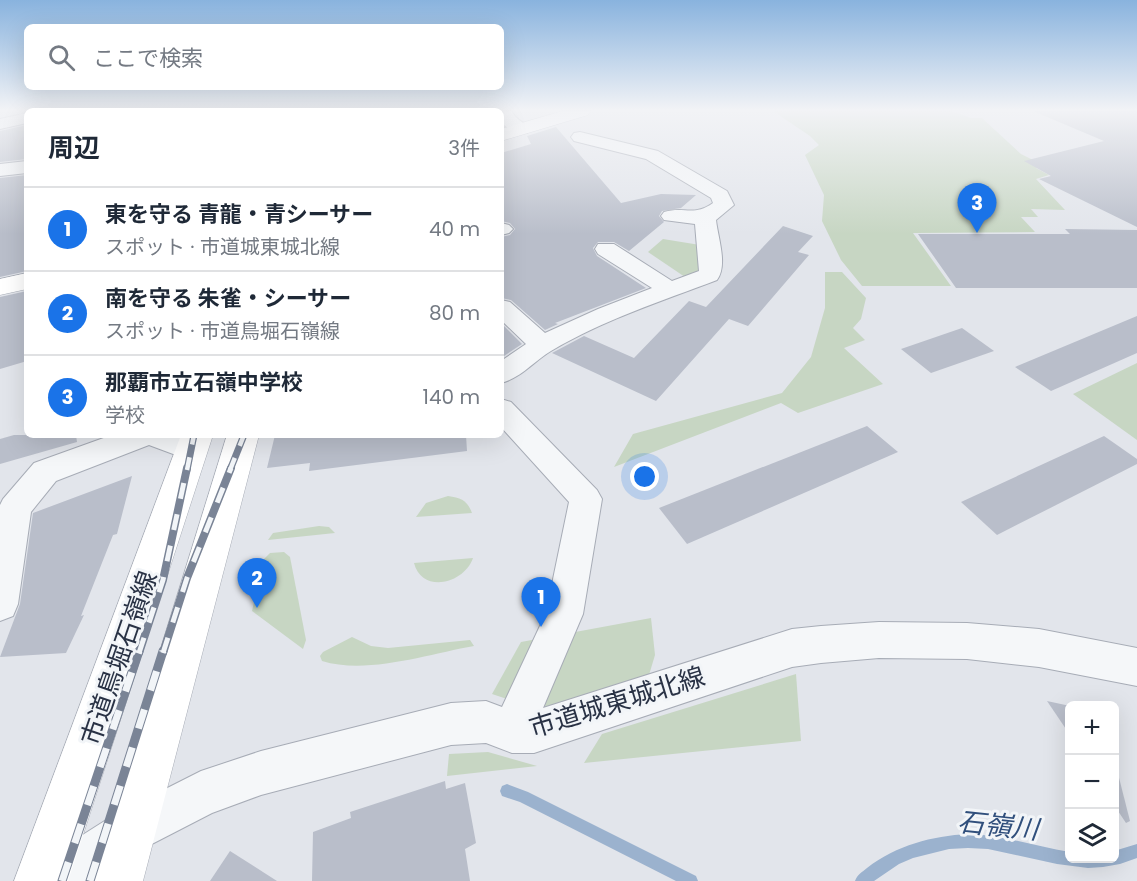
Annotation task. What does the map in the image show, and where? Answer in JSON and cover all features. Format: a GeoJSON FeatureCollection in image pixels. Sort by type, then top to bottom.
{"type":"FeatureCollection","features":[{"type":"Feature","properties":{"kind":"street"},"geometry":{"type":"LineString","coordinates":[[592,152],[597,159]]}},
{"type":"Feature","properties":{"kind":"street"},"geometry":{"type":"LineString","coordinates":[[640,152],[652,155],[710,188],[720,195],[724,205],[705,218],[671,216]]}},
{"type":"Feature","properties":{"kind":"street"},"geometry":{"type":"LineString","coordinates":[[0,170],[24,167]]}},
{"type":"Feature","properties":{"kind":"street"},"geometry":{"type":"LineString","coordinates":[[504,372],[542,345],[607,314],[710,275],[705,218]]}},
{"type":"Feature","properties":{"kind":"street"},"geometry":{"type":"LineString","coordinates":[[606,249],[672,291]]}},
{"type":"Feature","properties":{"kind":"street"},"geometry":{"type":"LineString","coordinates":[[0,287],[24,282]]}},
{"type":"Feature","properties":{"kind":"street"},"geometry":{"type":"LineString","coordinates":[[504,310],[542,345]]}},
{"type":"Feature","properties":{"kind":"street"},"geometry":{"type":"LineString","coordinates":[[504,412],[586,499],[564,614],[512,732]]}},
{"type":"Feature","properties":{"kind":"street"},"geometry":{"type":"LineString","coordinates":[[0,604],[8,510],[45,471],[136,438]]}},
{"type":"Feature","properties":{"kind":"street"},"geometry":{"type":"LineString","coordinates":[[116,881],[242,438]]}},
{"type":"Feature","properties":{"kind":"street","name":"市道鳥堀石嶺線"},"geometry":{"type":"LineString","coordinates":[[40,881],[181,440]]}},
{"type":"Feature","properties":{"kind":"street","name":"市道城東城北線"},"geometry":{"type":"LineString","coordinates":[[54,881],[130,831],[201,794],[261,773],[451,724],[486,722],[512,732],[534,732],[792,648],[832,642],[958,641],[1026,646],[1137,667]]}},
{"type":"Feature","properties":{"kind":"green space"},"geometry":{"type":"Polygon","coordinates":[[[809,152],[1019,152],[1041,164],[1036,168],[1049,175],[1036,179],[1065,210],[1031,209],[1038,217],[1021,217],[1035,232],[913,233],[951,286],[862,286],[841,260],[822,221],[824,195],[805,155],[809,152]]]}},
{"type":"Feature","properties":{"kind":"green space"},"geometry":{"type":"Polygon","coordinates":[[[663,239],[700,245],[701,272],[685,277],[648,252],[663,239]]]}},
{"type":"Feature","properties":{"kind":"green space"},"geometry":{"type":"Polygon","coordinates":[[[825,272],[842,272],[866,298],[861,319],[853,328],[865,340],[844,348],[883,384],[798,413],[781,403],[614,467],[633,434],[782,393],[811,357],[825,308],[825,272]]]}},
{"type":"Feature","properties":{"kind":"green space"},"geometry":{"type":"Polygon","coordinates":[[[1137,363],[1137,440],[1073,394],[1137,363]]]}},
{"type":"Feature","properties":{"kind":"green space"},"geometry":{"type":"Polygon","coordinates":[[[448,496],[463,500],[472,513],[416,517],[426,503],[448,496]]]}},
{"type":"Feature","properties":{"kind":"green space"},"geometry":{"type":"Polygon","coordinates":[[[319,526],[329,527],[335,533],[268,540],[273,533],[319,526]]]}},
{"type":"Feature","properties":{"kind":"green space"},"geometry":{"type":"Polygon","coordinates":[[[284,552],[290,557],[306,640],[303,649],[252,611],[264,559],[270,553],[284,552]]]}},
{"type":"Feature","properties":{"kind":"green space"},"geometry":{"type":"Polygon","coordinates":[[[473,558],[461,574],[443,582],[425,579],[418,573],[414,563],[473,558]]]}},
{"type":"Feature","properties":{"kind":"green space"},"geometry":{"type":"Polygon","coordinates":[[[651,618],[655,655],[649,675],[545,712],[492,694],[521,642],[651,618]]]}},
{"type":"Feature","properties":{"kind":"green space"},"geometry":{"type":"Polygon","coordinates":[[[352,637],[371,646],[388,648],[470,640],[474,646],[378,665],[340,665],[322,661],[320,656],[323,652],[352,637]]]}},
{"type":"Feature","properties":{"kind":"green space"},"geometry":{"type":"Polygon","coordinates":[[[796,674],[801,741],[584,763],[602,734],[796,674]]]}},
{"type":"Feature","properties":{"kind":"green space"},"geometry":{"type":"Polygon","coordinates":[[[488,752],[537,766],[447,776],[449,754],[488,752]]]}},
{"type":"Feature","properties":{"kind":"building"},"geometry":{"type":"Polygon","coordinates":[[[0,152],[24,152],[24,159],[0,162],[0,152]]]}},
{"type":"Feature","properties":{"kind":"building"},"geometry":{"type":"Polygon","coordinates":[[[504,152],[577,152],[621,203],[661,194],[696,195],[681,208],[662,211],[659,216],[664,222],[629,251],[614,242],[598,242],[593,248],[597,256],[646,288],[555,323],[558,324],[545,330],[511,300],[504,299],[504,236],[510,235],[515,229],[510,223],[504,222],[504,152]]]}},
{"type":"Feature","properties":{"kind":"building"},"geometry":{"type":"Polygon","coordinates":[[[1060,152],[1137,152],[1137,227],[1039,179],[1051,176],[1024,161],[1060,152]]]}},
{"type":"Feature","properties":{"kind":"building"},"geometry":{"type":"Polygon","coordinates":[[[24,175],[24,272],[0,277],[0,178],[24,175]]]}},
{"type":"Feature","properties":{"kind":"building"},"geometry":{"type":"Polygon","coordinates":[[[783,226],[813,236],[798,252],[809,255],[748,326],[729,319],[656,401],[552,353],[584,336],[634,358],[689,301],[706,307],[783,226]]]}},
{"type":"Feature","properties":{"kind":"building"},"geometry":{"type":"Polygon","coordinates":[[[1065,229],[1137,230],[1137,288],[956,288],[918,234],[1070,234],[1065,229]]]}},
{"type":"Feature","properties":{"kind":"building"},"geometry":{"type":"Polygon","coordinates":[[[24,292],[24,362],[0,369],[0,297],[24,292]]]}},
{"type":"Feature","properties":{"kind":"building"},"geometry":{"type":"Polygon","coordinates":[[[1137,316],[1137,353],[1051,391],[1015,367],[1137,316]]]}},
{"type":"Feature","properties":{"kind":"building"},"geometry":{"type":"Polygon","coordinates":[[[504,326],[522,344],[504,356],[504,326]]]}},
{"type":"Feature","properties":{"kind":"building"},"geometry":{"type":"Polygon","coordinates":[[[962,328],[994,351],[931,373],[901,349],[962,328]]]}},
{"type":"Feature","properties":{"kind":"building"},"geometry":{"type":"Polygon","coordinates":[[[867,426],[898,452],[687,544],[659,508],[867,426]]]}},
{"type":"Feature","properties":{"kind":"building"},"geometry":{"type":"Polygon","coordinates":[[[24,435],[24,438],[76,438],[77,442],[0,464],[0,439],[24,435]]]}},
{"type":"Feature","properties":{"kind":"building"},"geometry":{"type":"Polygon","coordinates":[[[1104,436],[1137,459],[1137,464],[997,535],[961,502],[1104,436]]]}},
{"type":"Feature","properties":{"kind":"building"},"geometry":{"type":"Polygon","coordinates":[[[274,438],[466,438],[467,451],[309,471],[310,463],[267,468],[274,438]]]}},
{"type":"Feature","properties":{"kind":"building"},"geometry":{"type":"Polygon","coordinates":[[[132,476],[117,534],[113,535],[81,616],[84,615],[66,653],[0,657],[20,604],[33,513],[132,476]]]}},
{"type":"Feature","properties":{"kind":"building"},"geometry":{"type":"Polygon","coordinates":[[[1047,701],[1065,705],[1065,728],[1047,701]]]}},
{"type":"Feature","properties":{"kind":"building"},"geometry":{"type":"Polygon","coordinates":[[[1119,778],[1130,821],[1126,823],[1119,812],[1119,778]]]}},
{"type":"Feature","properties":{"kind":"building"},"geometry":{"type":"Polygon","coordinates":[[[445,781],[446,789],[465,783],[476,843],[465,849],[470,881],[312,881],[313,832],[351,818],[350,812],[445,781]]]}},
{"type":"Feature","properties":{"kind":"building"},"geometry":{"type":"Polygon","coordinates":[[[230,851],[277,881],[210,881],[230,851]]]}},
{"type":"Feature","properties":{"kind":"waterway","name":"石嶺川"},"geometry":{"type":"LineString","coordinates":[[507,791],[691,881]]}},
{"type":"Feature","properties":{"kind":"waterway","name":"石嶺川"},"geometry":{"type":"LineString","coordinates":[[862,881],[894,859],[930,845],[949,842],[988,842],[1057,857],[1088,861],[1120,857],[1137,851]]}},
{"type":"Feature","properties":{"kind":"railway"},"geometry":{"type":"LineString","coordinates":[[187,470],[193,438]]}},
{"type":"Feature","properties":{"kind":"railway"},"geometry":{"type":"LineString","coordinates":[[230,470],[243,438]]}},
{"type":"Feature","properties":{"kind":"railway"},"geometry":{"type":"LineString","coordinates":[[139,653],[163,580],[187,468]]}},
{"type":"Feature","properties":{"kind":"railway"},"geometry":{"type":"LineString","coordinates":[[163,653],[187,578],[231,468]]}},
{"type":"Feature","properties":{"kind":"railway"},"geometry":{"type":"LineString","coordinates":[[62,881],[139,651]]}},
{"type":"Feature","properties":{"kind":"railway"},"geometry":{"type":"LineString","coordinates":[[90,881],[163,651]]}},
{"type":"Feature","properties":{"kind":"place","name":"那覇市立石嶺中学校"},"geometry":{"type":"Point","coordinates":[977,233]}},
{"type":"Feature","properties":{"kind":"place","name":"南を守る 朱雀・シーサー"},"geometry":{"type":"Point","coordinates":[257,608]}},
{"type":"Feature","properties":{"kind":"place","name":"東を守る 青龍・青シーサー"},"geometry":{"type":"Point","coordinates":[541,627]}}]}
